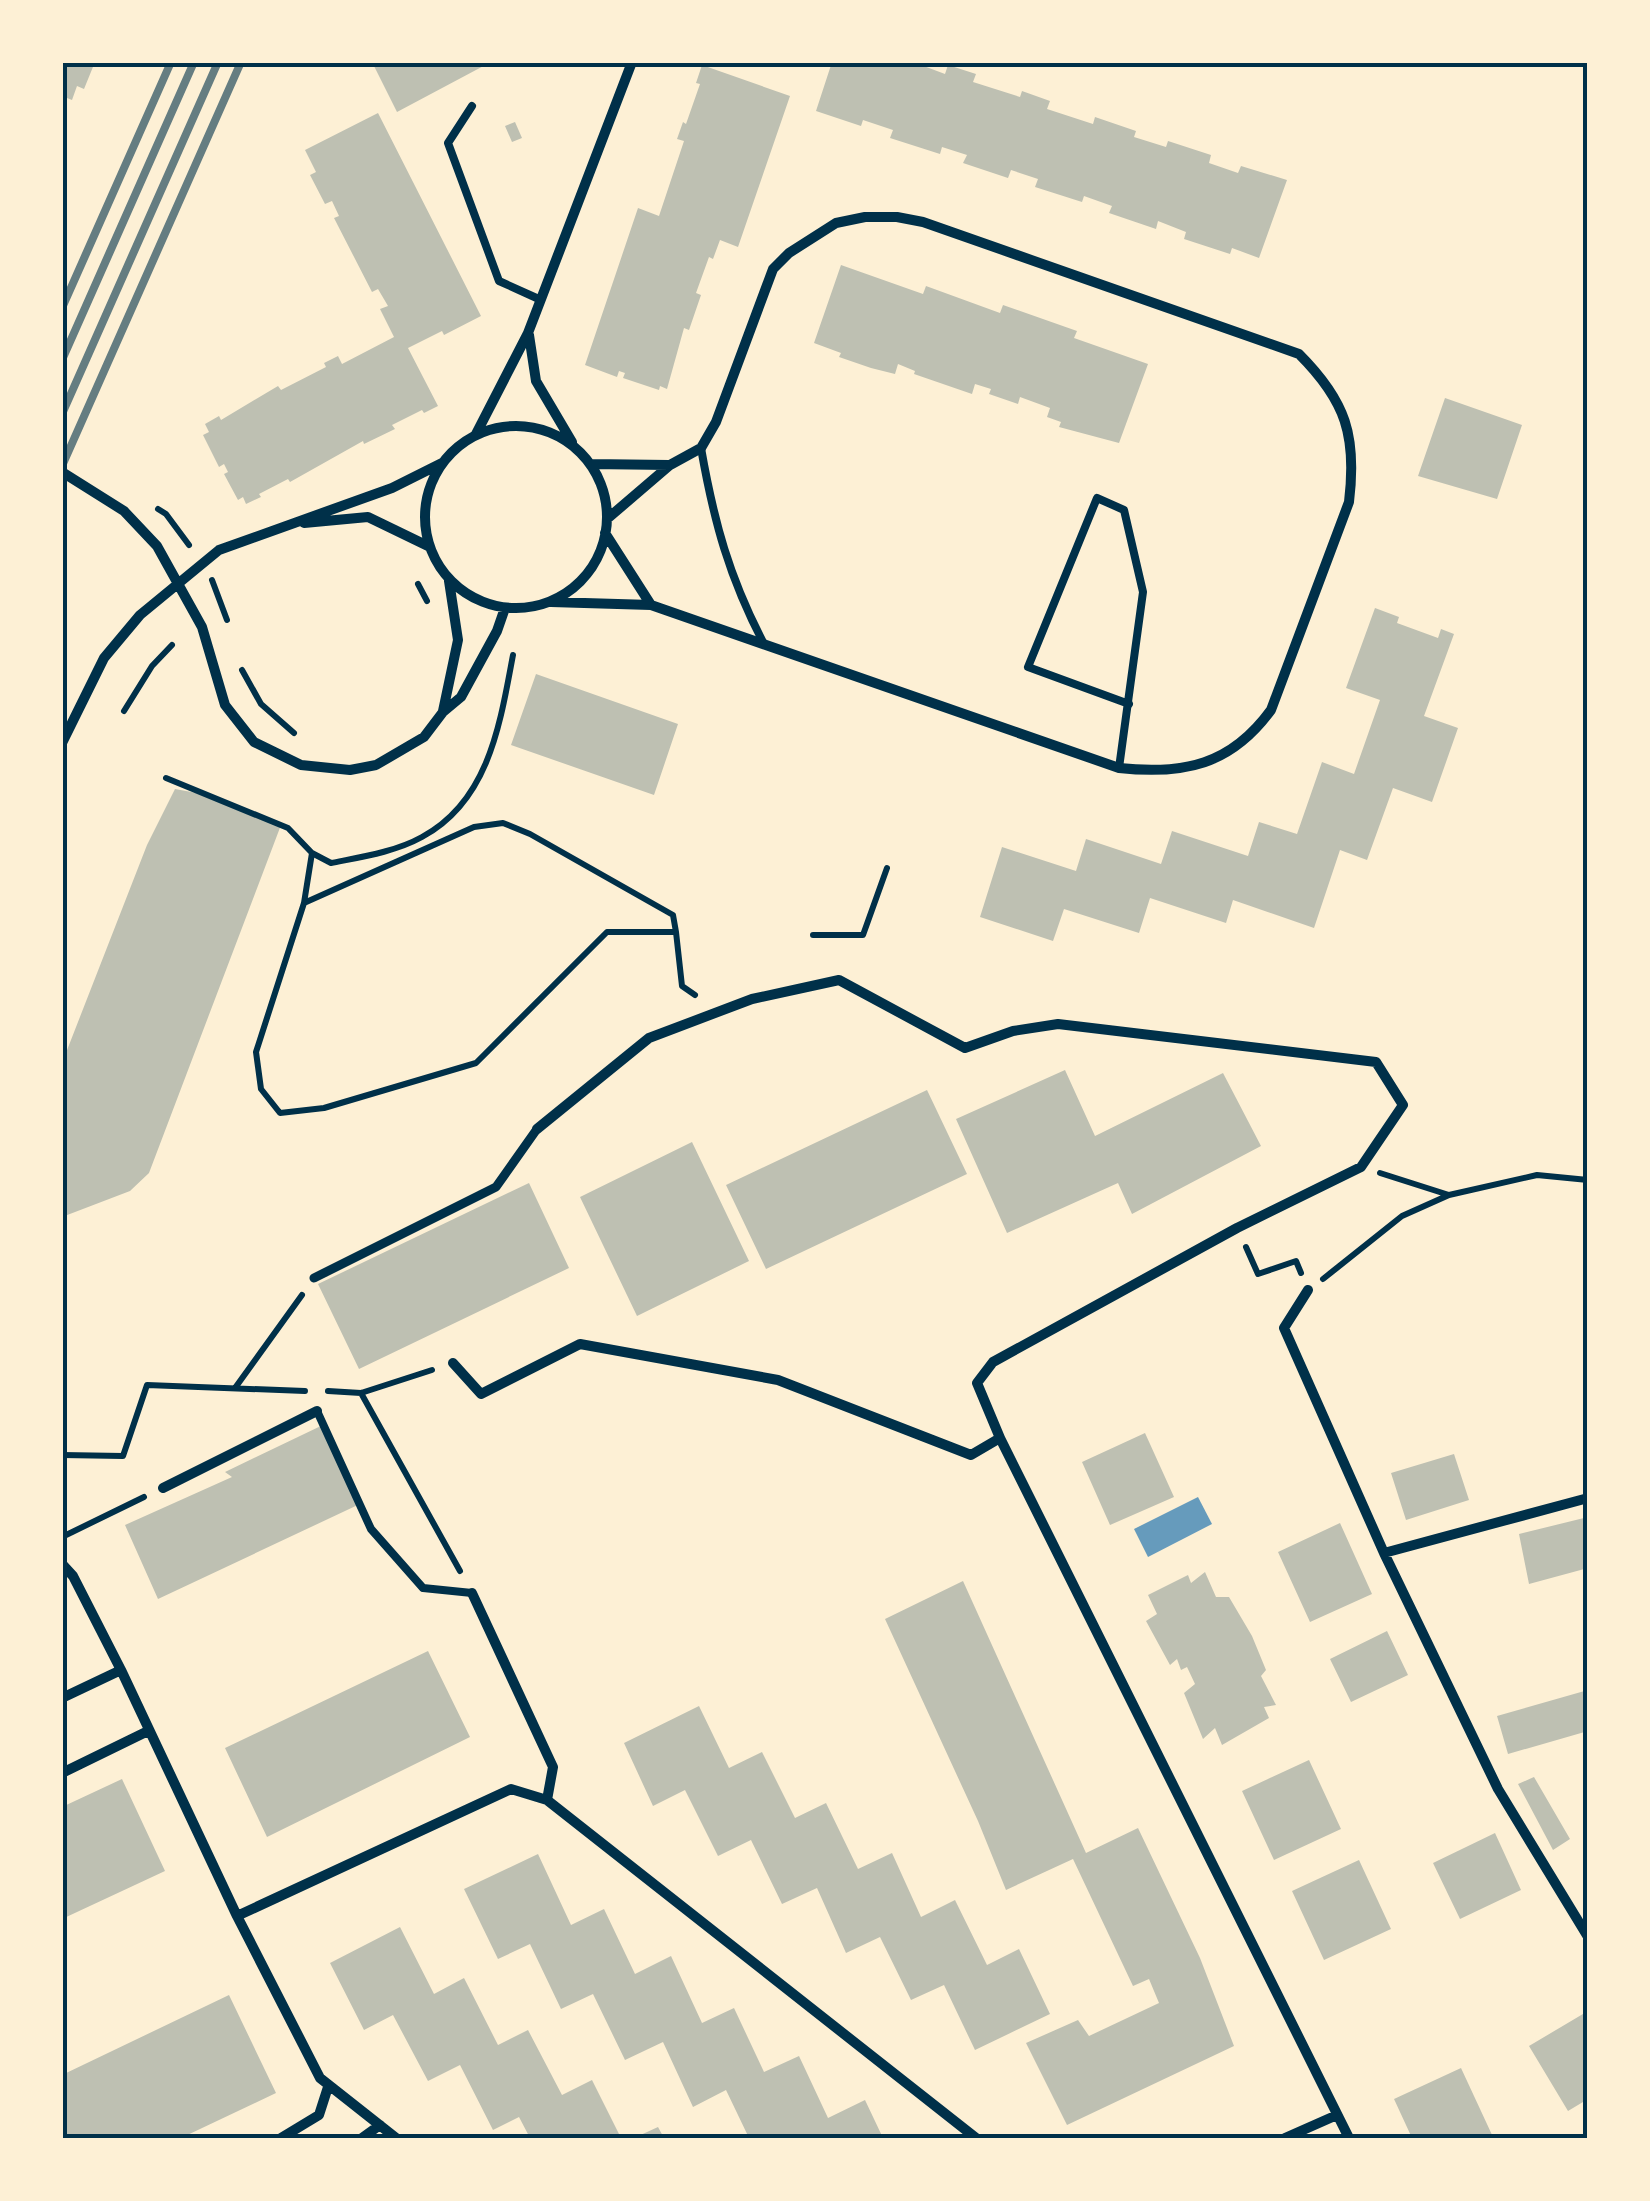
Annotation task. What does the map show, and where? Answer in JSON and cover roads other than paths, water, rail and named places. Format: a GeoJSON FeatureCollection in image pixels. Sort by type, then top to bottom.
{"type":"FeatureCollection","features":[{"type":"Feature","properties":{"kind":"street"},"geometry":{"type":"LineString","coordinates":[[62,743],[104,658],[140,615],[219,550],[392,488],[442,462],[475,434],[528,333],[632,62]]}},
{"type":"Feature","properties":{"kind":"street"},"geometry":{"type":"LineString","coordinates":[[448,579],[484,603],[505,608],[551,602],[651,605],[1120,768],[1182,770],[1237,746],[1256,731],[1271,710],[1349,502],[1350,440],[1343,410],[1324,380],[1299,354],[923,222],[864,217],[836,222],[807,238],[773,269],[716,422],[701,448],[670,465],[607,519]]}},
{"type":"Feature","properties":{"kind":"street"},"geometry":{"type":"LineString","coordinates":[[528,333],[536,382],[575,448]]}},
{"type":"Feature","properties":{"kind":"street"},"geometry":{"type":"LineString","coordinates":[[475,434],[500,426],[527,426],[553,433],[575,448],[600,481],[607,519],[599,555],[587,575],[551,602]]}},
{"type":"Feature","properties":{"kind":"street"},"geometry":{"type":"LineString","coordinates":[[442,462],[430,485],[425,509],[426,535],[448,579],[458,640],[443,712]]}},
{"type":"Feature","properties":{"kind":"street"},"geometry":{"type":"LineString","coordinates":[[590,464],[670,465]]}},
{"type":"Feature","properties":{"kind":"street"},"geometry":{"type":"LineString","coordinates":[[62,472],[124,511],[157,546],[202,627],[225,705],[254,742],[301,765],[350,770],[376,766],[424,737],[461,696],[497,631],[505,608]]}},
{"type":"Feature","properties":{"kind":"street"},"geometry":{"type":"LineString","coordinates":[[283,525],[368,517],[430,547]]}},
{"type":"Feature","properties":{"kind":"street"},"geometry":{"type":"LineString","coordinates":[[606,533],[651,605]]}},
{"type":"Feature","properties":{"kind":"street"},"geometry":{"type":"LineString","coordinates":[[314,1278],[496,1187],[537,1130],[649,1038],[752,999],[839,980],[965,1048],[1012,1031],[1058,1024],[1376,1062],[1403,1105],[1361,1166],[1237,1228],[993,1362],[977,1383],[1000,1438],[1349,2138]]}},
{"type":"Feature","properties":{"kind":"street"},"geometry":{"type":"LineString","coordinates":[[1308,1290],[1284,1328],[1384,1553],[1498,1789],[1588,1937]]}},
{"type":"Feature","properties":{"kind":"street"},"geometry":{"type":"LineString","coordinates":[[453,1364],[482,1394],[580,1344],[778,1380],[970,1455],[1000,1438]]}},
{"type":"Feature","properties":{"kind":"street"},"geometry":{"type":"LineString","coordinates":[[163,1488],[317,1410]]}},
{"type":"Feature","properties":{"kind":"street"},"geometry":{"type":"LineString","coordinates":[[1384,1553],[1588,1498]]}},
{"type":"Feature","properties":{"kind":"street"},"geometry":{"type":"LineString","coordinates":[[62,1564],[121,1670],[237,1916],[320,2078],[396,2138]]}},
{"type":"Feature","properties":{"kind":"street"},"geometry":{"type":"LineString","coordinates":[[472,1594],[553,1767],[547,1800]]}},
{"type":"Feature","properties":{"kind":"street"},"geometry":{"type":"LineString","coordinates":[[62,1698],[121,1670]]}},
{"type":"Feature","properties":{"kind":"street"},"geometry":{"type":"LineString","coordinates":[[62,1773],[148,1731]]}},
{"type":"Feature","properties":{"kind":"street"},"geometry":{"type":"LineString","coordinates":[[237,1916],[511,1789],[547,1800],[976,2138]]}},
{"type":"Feature","properties":{"kind":"street"},"geometry":{"type":"LineString","coordinates":[[281,2138],[318,2115],[328,2087]]}},
{"type":"Feature","properties":{"kind":"street"},"geometry":{"type":"LineString","coordinates":[[1286,2138],[1337,2114]]}},
{"type":"Feature","properties":{"kind":"street"},"geometry":{"type":"LineString","coordinates":[[362,2138],[380,2124]]}},
{"type":"Feature","properties":{"kind":"lane"},"geometry":{"type":"LineString","coordinates":[[472,106],[448,144],[499,281],[540,300]]}},
{"type":"Feature","properties":{"kind":"lane"},"geometry":{"type":"LineString","coordinates":[[701,448],[714,523],[742,602],[764,644]]}},
{"type":"Feature","properties":{"kind":"lane"},"geometry":{"type":"LineString","coordinates":[[1120,768],[1129,704],[1144,592],[1124,510],[1097,498],[1028,667],[1129,704]]}},
{"type":"Feature","properties":{"kind":"lane"},"geometry":{"type":"LineString","coordinates":[[317,1410],[371,1529],[423,1588],[472,1594]]}},
{"type":"Feature","properties":{"kind":"water"},"geometry":{"type":"Polygon","coordinates":[[[1198,1497],[1212,1524],[1148,1557],[1134,1529],[1198,1497]]]}},
{"type":"Feature","properties":{"kind":"railway"},"geometry":{"type":"LineString","coordinates":[[62,308],[171,62]]}},
{"type":"Feature","properties":{"kind":"railway"},"geometry":{"type":"LineString","coordinates":[[62,360],[194,62]]}},
{"type":"Feature","properties":{"kind":"railway"},"geometry":{"type":"LineString","coordinates":[[62,414],[218,62]]}},
{"type":"Feature","properties":{"kind":"railway"},"geometry":{"type":"LineString","coordinates":[[62,466],[241,62]]}}]}
